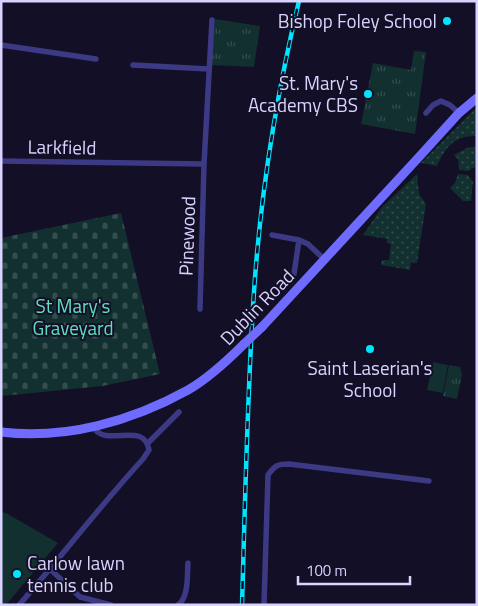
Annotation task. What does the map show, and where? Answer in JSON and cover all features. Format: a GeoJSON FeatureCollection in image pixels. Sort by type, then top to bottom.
{"type":"FeatureCollection","features":[{"type":"Feature","properties":{"kind":"main road","name":"Dublin Road"},"geometry":{"type":"LineString","coordinates":[[1,432],[35,435],[94,428],[145,410],[189,389],[223,365],[262,327],[460,113],[477,98]]}},
{"type":"Feature","properties":{"kind":"street","name":"Pinewood"},"geometry":{"type":"LineString","coordinates":[[200,309],[204,164],[212,20]]}},
{"type":"Feature","properties":{"kind":"street"},"geometry":{"type":"LineString","coordinates":[[1,45],[96,59]]}},
{"type":"Feature","properties":{"kind":"street"},"geometry":{"type":"LineString","coordinates":[[134,66],[209,69]]}},
{"type":"Feature","properties":{"kind":"street"},"geometry":{"type":"LineString","coordinates":[[426,113],[433,105],[441,101],[460,113]]}},
{"type":"Feature","properties":{"kind":"street","name":"Larkfield"},"geometry":{"type":"LineString","coordinates":[[1,161],[204,164]]}},
{"type":"Feature","properties":{"kind":"street"},"geometry":{"type":"LineString","coordinates":[[272,234],[308,244],[325,260]]}},
{"type":"Feature","properties":{"kind":"street"},"geometry":{"type":"LineString","coordinates":[[294,274],[299,240]]}},
{"type":"Feature","properties":{"kind":"street"},"geometry":{"type":"LineString","coordinates":[[148,443],[180,412]]}},
{"type":"Feature","properties":{"kind":"street"},"geometry":{"type":"LineString","coordinates":[[19,605],[149,450],[148,443],[136,435],[105,437],[97,433],[94,428]]}},
{"type":"Feature","properties":{"kind":"street"},"geometry":{"type":"LineString","coordinates":[[264,605],[268,475],[274,466],[289,464],[429,481]]}},
{"type":"Feature","properties":{"kind":"street"},"geometry":{"type":"LineString","coordinates":[[178,605],[182,602],[185,593],[188,563]]}},
{"type":"Feature","properties":{"kind":"street"},"geometry":{"type":"LineString","coordinates":[[50,570],[80,597],[111,605]]}},
{"type":"Feature","properties":{"kind":"green space"},"geometry":{"type":"Polygon","coordinates":[[[215,19],[260,26],[254,67],[211,65],[215,19]]]}},
{"type":"Feature","properties":{"kind":"green space"},"geometry":{"type":"Polygon","coordinates":[[[414,51],[426,52],[415,134],[361,124],[373,63],[411,70],[414,51]]]}},
{"type":"Feature","properties":{"kind":"green space"},"geometry":{"type":"Polygon","coordinates":[[[476,108],[477,136],[456,140],[447,148],[437,166],[421,163],[476,108]]]}},
{"type":"Feature","properties":{"kind":"green space"},"geometry":{"type":"Polygon","coordinates":[[[477,146],[475,168],[469,171],[459,170],[458,159],[454,155],[467,148],[477,146]]]}},
{"type":"Feature","properties":{"kind":"green space"},"geometry":{"type":"Polygon","coordinates":[[[417,174],[419,194],[426,204],[417,263],[411,262],[410,270],[381,265],[382,260],[389,260],[391,244],[387,243],[387,239],[363,235],[382,207],[417,174]]]}},
{"type":"Feature","properties":{"kind":"green space"},"geometry":{"type":"Polygon","coordinates":[[[458,174],[468,175],[473,182],[471,201],[463,201],[450,188],[455,183],[458,174]]]}},
{"type":"Feature","properties":{"kind":"green space","name":"St Mary's Graveyard"},"geometry":{"type":"Polygon","coordinates":[[[121,213],[160,374],[103,386],[1,396],[1,238],[121,213]]]}},
{"type":"Feature","properties":{"kind":"green space"},"geometry":{"type":"Polygon","coordinates":[[[433,362],[448,365],[443,393],[427,390],[433,362]]]}},
{"type":"Feature","properties":{"kind":"green space"},"geometry":{"type":"Polygon","coordinates":[[[449,365],[460,367],[462,375],[457,399],[443,396],[449,365]]]}},
{"type":"Feature","properties":{"kind":"green space","name":"Carlow lawn tennis club"},"geometry":{"type":"Polygon","coordinates":[[[1,512],[6,513],[58,543],[6,605],[1,605],[1,512]]]}},
{"type":"Feature","properties":{"kind":"railway"},"geometry":{"type":"LineString","coordinates":[[242,605],[249,381],[259,230],[275,115],[299,1]]}},
{"type":"Feature","properties":{"kind":"place","name":"Bishop Foley School"},"geometry":{"type":"Point","coordinates":[447,21]}},
{"type":"Feature","properties":{"kind":"place","name":"St. Mary's Academy CBS"},"geometry":{"type":"Point","coordinates":[368,94]}},
{"type":"Feature","properties":{"kind":"place","name":"Saint Laserian's School"},"geometry":{"type":"Point","coordinates":[370,349]}},
{"type":"Feature","properties":{"kind":"place","name":"Carlow lawn tennis club"},"geometry":{"type":"Point","coordinates":[17,574]}}]}
